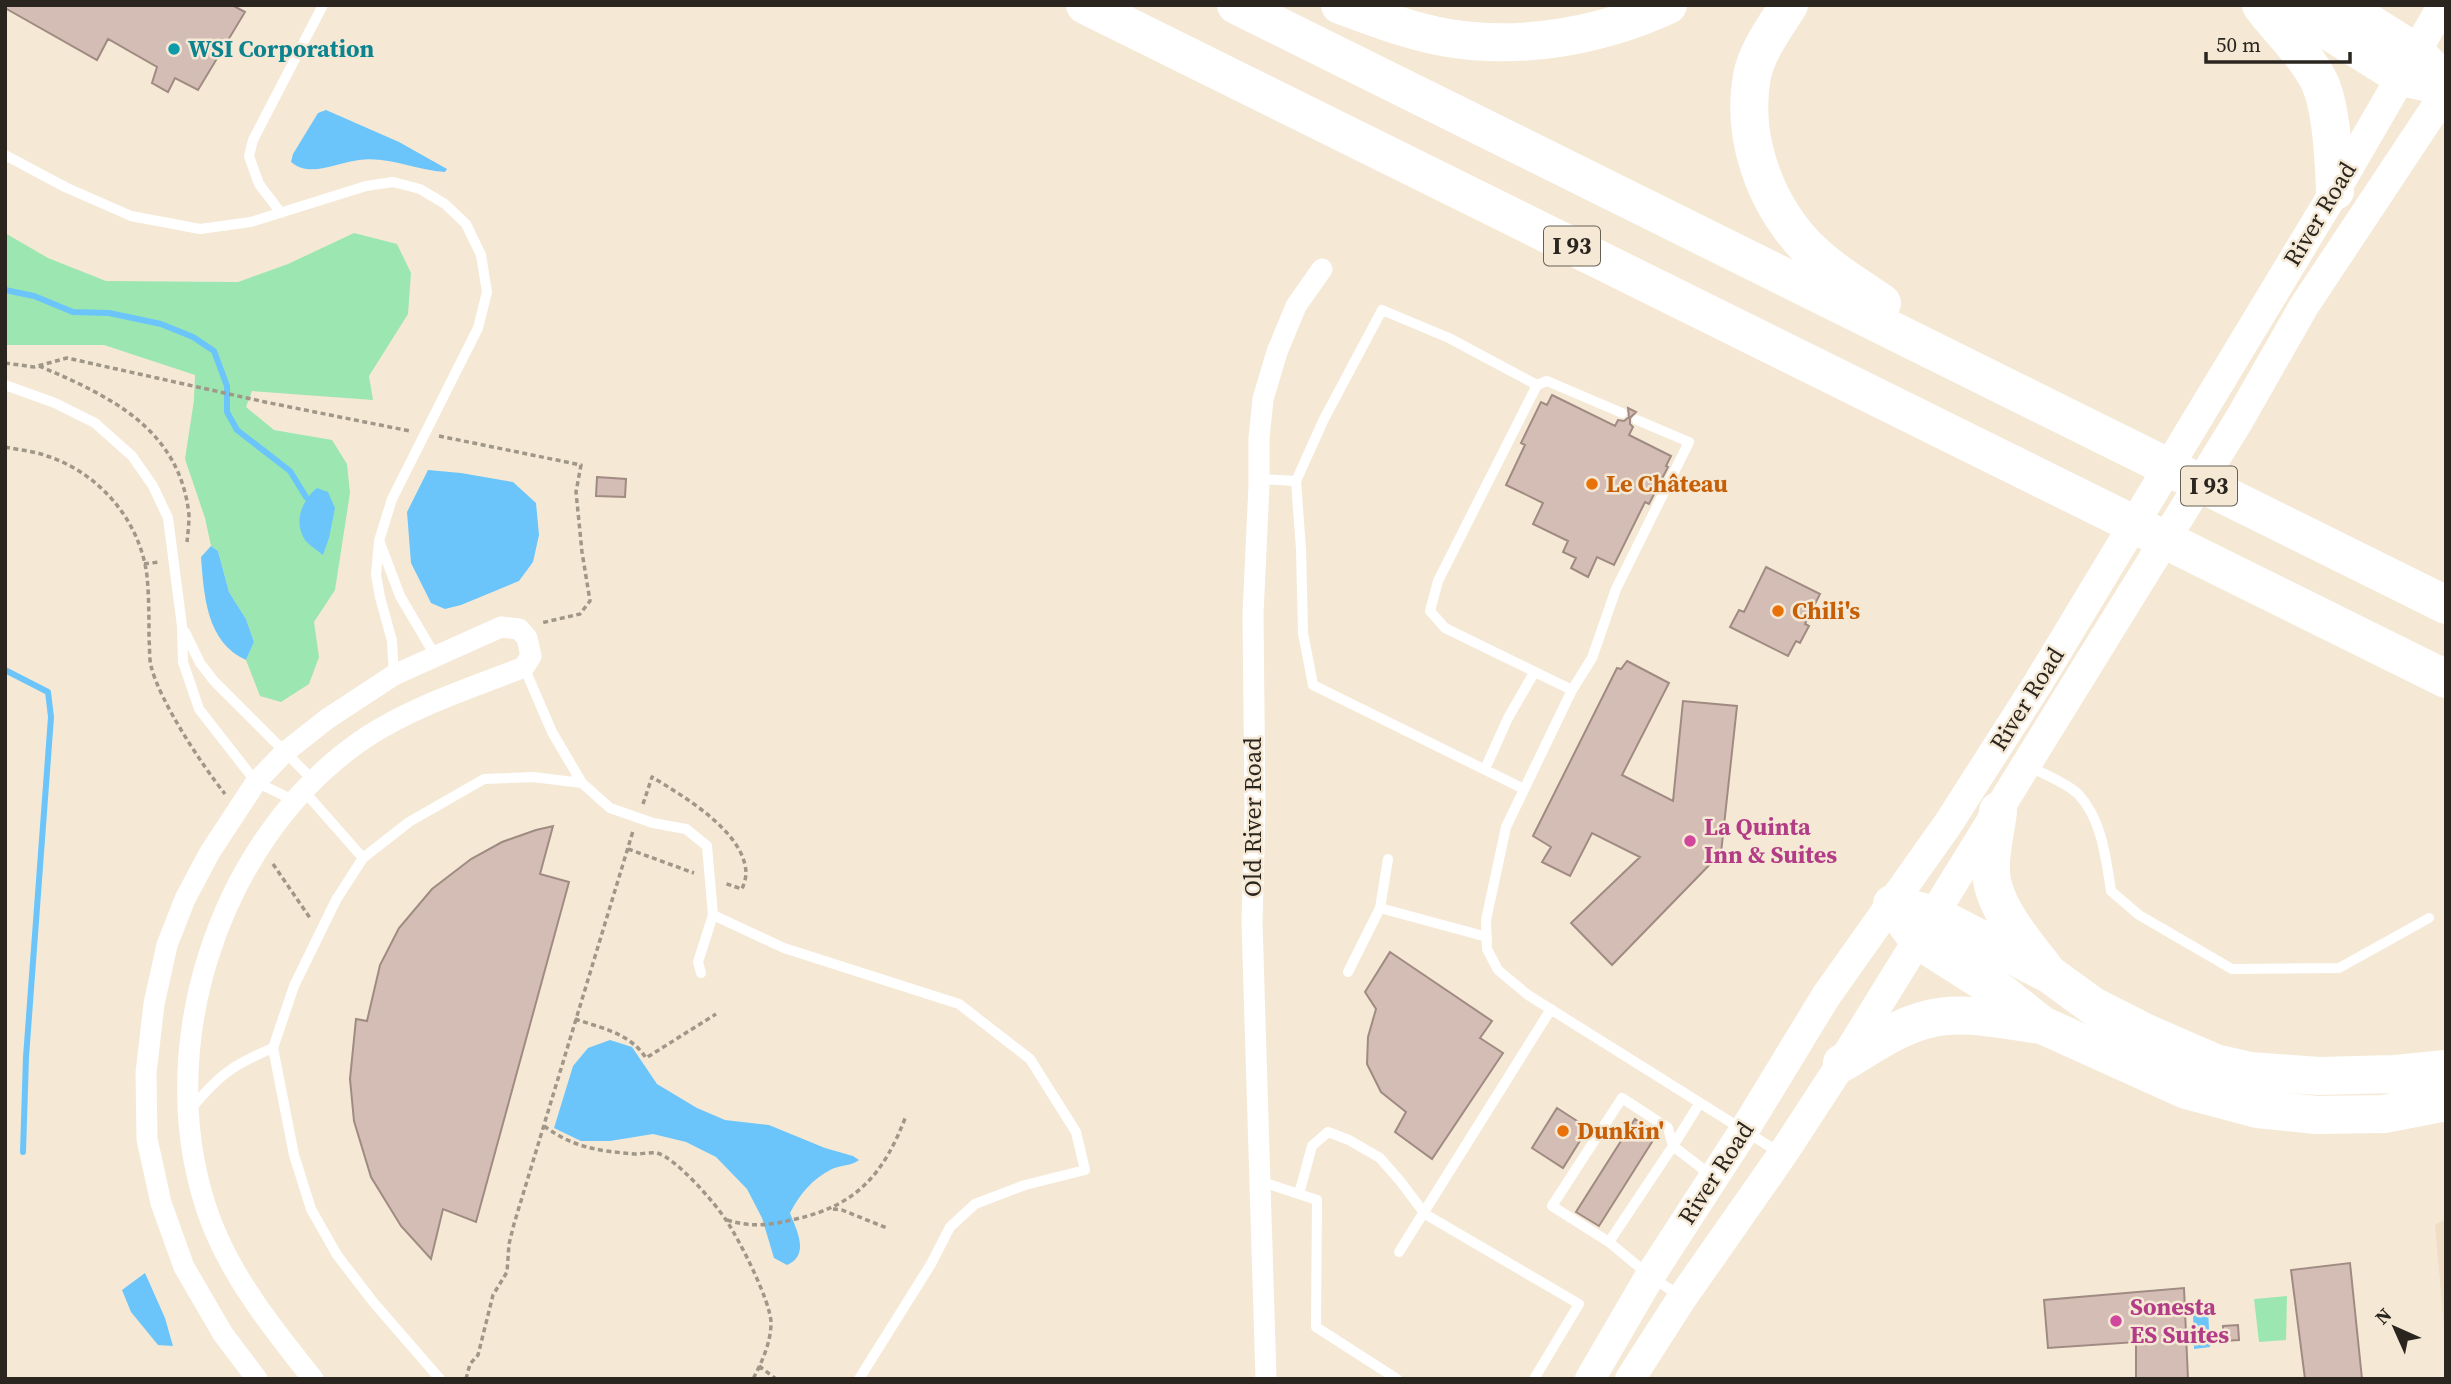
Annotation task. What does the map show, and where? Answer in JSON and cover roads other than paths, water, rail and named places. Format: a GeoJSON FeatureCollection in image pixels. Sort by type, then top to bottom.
{"type":"FeatureCollection","features":[{"type":"Feature","properties":{"kind":"highway","name":"I 93"},"geometry":{"type":"LineString","coordinates":[[1085,5],[2446,679]]}},
{"type":"Feature","properties":{"kind":"highway","name":"I 93"},"geometry":{"type":"LineString","coordinates":[[1236,5],[2446,605]]}},
{"type":"Feature","properties":{"kind":"highway"},"geometry":{"type":"LineString","coordinates":[[1340,5],[1447,38],[1496,42],[1585,34],[1638,19],[1668,5]]}},
{"type":"Feature","properties":{"kind":"highway"},"geometry":{"type":"LineString","coordinates":[[1789,5],[1767,41],[1752,75],[1750,111],[1753,147],[1764,183],[1781,216],[1805,246],[1836,272],[1977,372]]}},
{"type":"Feature","properties":{"kind":"highway"},"geometry":{"type":"LineString","coordinates":[[2261,5],[2302,56],[2320,85],[2330,134],[2335,191]]}},
{"type":"Feature","properties":{"kind":"highway"},"geometry":{"type":"LineString","coordinates":[[2287,5],[2409,65],[2446,88]]}},
{"type":"Feature","properties":{"kind":"highway"},"geometry":{"type":"LineString","coordinates":[[2341,5],[2409,65]]}},
{"type":"Feature","properties":{"kind":"highway"},"geometry":{"type":"LineString","coordinates":[[2249,581],[2446,707]]}},
{"type":"Feature","properties":{"kind":"highway"},"geometry":{"type":"LineString","coordinates":[[1998,811],[1990,872],[2001,908],[2049,974]]}},
{"type":"Feature","properties":{"kind":"highway"},"geometry":{"type":"LineString","coordinates":[[1892,904],[1926,927],[2042,1025],[2186,1090],[2257,1109],[2316,1115],[2384,1114],[2446,1102]]}},
{"type":"Feature","properties":{"kind":"highway"},"geometry":{"type":"LineString","coordinates":[[1926,927],[2049,974],[2093,1006],[2215,1063],[2238,1069],[2319,1076],[2395,1074],[2446,1069]]}},
{"type":"Feature","properties":{"kind":"highway"},"geometry":{"type":"LineString","coordinates":[[1842,1063],[1888,1035],[1928,1019],[1969,1015],[2042,1025]]}},
{"type":"Feature","properties":{"kind":"main road","name":"River Road"},"geometry":{"type":"LineString","coordinates":[[1590,1379],[1650,1276],[1715,1177],[1826,996],[1948,824],[2038,683],[2335,191],[2443,5]]}},
{"type":"Feature","properties":{"kind":"main road","name":"River Road"},"geometry":{"type":"LineString","coordinates":[[1630,1379],[1682,1297],[1782,1155],[1842,1063],[2239,420],[2304,306],[2446,88]]}},
{"type":"Feature","properties":{"kind":"street","name":"Old River Road"},"geometry":{"type":"LineString","coordinates":[[1266,1379],[1252,923],[1255,808],[1252,614],[1259,438],[1263,399],[1273,364],[1296,306],[1322,269]]}},
{"type":"Feature","properties":{"kind":"street"},"geometry":{"type":"LineString","coordinates":[[257,1379],[223,1334],[184,1267],[161,1203],[147,1139],[146,1073],[153,1004],[167,945],[185,899],[210,852],[256,782],[284,753],[327,719],[394,675],[501,627],[519,629],[527,638],[531,656],[524,667],[404,715],[364,739],[303,790],[236,884],[212,944],[196,1000],[190,1048],[191,1135],[199,1178],[212,1222],[227,1257],[256,1305],[313,1379]]}},
{"type":"Feature","properties":{"kind":"lane"},"geometry":{"type":"LineString","coordinates":[[281,213],[260,184],[249,156],[253,140],[323,5]]}},
{"type":"Feature","properties":{"kind":"lane"},"geometry":{"type":"LineString","coordinates":[[5,155],[65,187],[131,216],[200,229],[251,222],[366,186],[394,182],[420,189],[444,204],[466,224],[481,256],[487,292],[478,328],[393,499],[379,541],[376,575],[392,641],[394,675]]}},
{"type":"Feature","properties":{"kind":"lane"},"geometry":{"type":"LineString","coordinates":[[1524,789],[1313,685],[1303,633],[1296,481],[1324,419],[1382,310],[1449,338],[1537,385]]}},
{"type":"Feature","properties":{"kind":"lane"},"geometry":{"type":"LineString","coordinates":[[1572,690],[1445,628],[1430,611],[1438,581],[1537,385],[1547,381],[1622,413]]}},
{"type":"Feature","properties":{"kind":"lane"},"geometry":{"type":"LineString","coordinates":[[5,385],[95,423],[132,456],[153,486],[168,517],[182,626],[183,662],[199,709],[256,782],[303,790]]}},
{"type":"Feature","properties":{"kind":"lane"},"geometry":{"type":"LineString","coordinates":[[1637,420],[1689,442],[1616,589],[1592,658],[1572,690],[1506,827],[1486,920],[1487,949],[1498,970],[1528,995],[1699,1104],[1745,1129],[1782,1155]]}},
{"type":"Feature","properties":{"kind":"lane"},"geometry":{"type":"LineString","coordinates":[[1259,479],[1296,481]]}},
{"type":"Feature","properties":{"kind":"lane"},"geometry":{"type":"LineString","coordinates":[[379,541],[400,596],[436,657]]}},
{"type":"Feature","properties":{"kind":"lane"},"geometry":{"type":"LineString","coordinates":[[182,626],[200,663],[214,681],[284,753],[303,790],[363,858]]}},
{"type":"Feature","properties":{"kind":"lane"},"geometry":{"type":"LineString","coordinates":[[524,667],[552,732],[582,783],[610,808],[653,823],[686,829],[707,846],[713,915],[698,962],[701,973]]}},
{"type":"Feature","properties":{"kind":"lane"},"geometry":{"type":"LineString","coordinates":[[1485,769],[1508,718],[1534,673]]}},
{"type":"Feature","properties":{"kind":"lane"},"geometry":{"type":"LineString","coordinates":[[2027,766],[2078,793],[2093,817],[2105,850],[2111,891],[2139,915],[2232,969],[2339,968],[2428,918]]}},
{"type":"Feature","properties":{"kind":"lane"},"geometry":{"type":"LineString","coordinates":[[439,1379],[337,1255],[311,1209],[293,1155],[273,1048],[294,986],[311,950],[336,900],[363,858],[410,822],[484,779],[533,777],[582,783]]}},
{"type":"Feature","properties":{"kind":"lane"},"geometry":{"type":"LineString","coordinates":[[1348,972],[1380,908],[1388,859]]}},
{"type":"Feature","properties":{"kind":"lane"},"geometry":{"type":"LineString","coordinates":[[1380,908],[1487,937]]}},
{"type":"Feature","properties":{"kind":"lane"},"geometry":{"type":"LineString","coordinates":[[713,915],[784,948],[959,1004],[1030,1059],[1076,1132],[1085,1170],[1025,1185],[975,1204],[950,1227],[931,1264],[859,1379]]}},
{"type":"Feature","properties":{"kind":"lane"},"geometry":{"type":"LineString","coordinates":[[1399,1252],[1551,1009]]}},
{"type":"Feature","properties":{"kind":"lane"},"geometry":{"type":"LineString","coordinates":[[190,1110],[214,1081],[243,1060],[273,1048]]}},
{"type":"Feature","properties":{"kind":"lane"},"geometry":{"type":"LineString","coordinates":[[1682,1297],[1650,1276],[1609,1242],[1552,1206],[1622,1098],[1668,1128],[1674,1146],[1715,1177]]}},
{"type":"Feature","properties":{"kind":"lane"},"geometry":{"type":"LineString","coordinates":[[1609,1242],[1699,1104]]}},
{"type":"Feature","properties":{"kind":"lane"},"geometry":{"type":"LineString","coordinates":[[1299,1194],[1312,1146],[1328,1132],[1349,1140],[1380,1158],[1424,1214],[1578,1304],[1534,1379]]}},
{"type":"Feature","properties":{"kind":"lane"},"geometry":{"type":"LineString","coordinates":[[1259,1181],[1317,1200],[1316,1327],[1397,1379]]}},
{"type":"Feature","properties":{"kind":"water"},"geometry":{"type":"Polygon","coordinates":[[[326,110],[399,142],[447,169],[445,172],[434,171],[370,159],[315,169],[298,167],[291,162],[293,154],[318,113],[326,110]]]}},
{"type":"Feature","properties":{"kind":"water"},"geometry":{"type":"Polygon","coordinates":[[[428,470],[513,482],[536,503],[539,535],[533,562],[519,581],[445,609],[431,603],[411,563],[407,512],[428,470]]]}},
{"type":"Feature","properties":{"kind":"water"},"geometry":{"type":"Polygon","coordinates":[[[317,488],[328,492],[335,508],[323,555],[305,540],[300,526],[303,505],[317,488]]]}},
{"type":"Feature","properties":{"kind":"water"},"geometry":{"type":"Polygon","coordinates":[[[211,546],[218,551],[229,592],[246,619],[254,642],[246,660],[223,642],[210,616],[201,557],[211,546]]]}},
{"type":"Feature","properties":{"kind":"water"},"geometry":{"type":"Polygon","coordinates":[[[610,1040],[632,1047],[657,1084],[697,1108],[725,1120],[769,1125],[859,1160],[825,1173],[807,1188],[798,1200],[790,1213],[800,1242],[800,1249],[794,1261],[787,1265],[774,1258],[762,1218],[747,1189],[716,1157],[686,1142],[653,1134],[610,1141],[581,1141],[554,1128],[573,1066],[588,1048],[610,1040]]]}},
{"type":"Feature","properties":{"kind":"water"},"geometry":{"type":"Polygon","coordinates":[[[145,1273],[165,1318],[173,1346],[158,1345],[131,1312],[122,1290],[145,1273]]]}},
{"type":"Feature","properties":{"kind":"water"},"geometry":{"type":"Polygon","coordinates":[[[2208,1310],[2210,1347],[2194,1349],[2193,1312],[2208,1310]]]}},
{"type":"Feature","properties":{"kind":"waterway"},"geometry":{"type":"LineString","coordinates":[[5,290],[34,296],[73,312],[109,313],[161,324],[193,337],[214,351],[227,386],[227,412],[237,430],[290,471],[306,497]]}},
{"type":"Feature","properties":{"kind":"waterway"},"geometry":{"type":"LineString","coordinates":[[5,670],[48,692],[51,717],[26,1057],[23,1152]]}},
{"type":"Feature","properties":{"kind":"place","name":"WSI Corporation"},"geometry":{"type":"Point","coordinates":[174,49]}},
{"type":"Feature","properties":{"kind":"place","name":"Le Château"},"geometry":{"type":"Point","coordinates":[1592,484]}},
{"type":"Feature","properties":{"kind":"place","name":"Chili's"},"geometry":{"type":"Point","coordinates":[1778,611]}},
{"type":"Feature","properties":{"kind":"place","name":"La Quinta Inn & Suites"},"geometry":{"type":"Point","coordinates":[1690,841]}},
{"type":"Feature","properties":{"kind":"place","name":"Dunkin'"},"geometry":{"type":"Point","coordinates":[1563,1131]}},
{"type":"Feature","properties":{"kind":"place","name":"Sonesta ES Suites"},"geometry":{"type":"Point","coordinates":[2116,1321]}}]}
